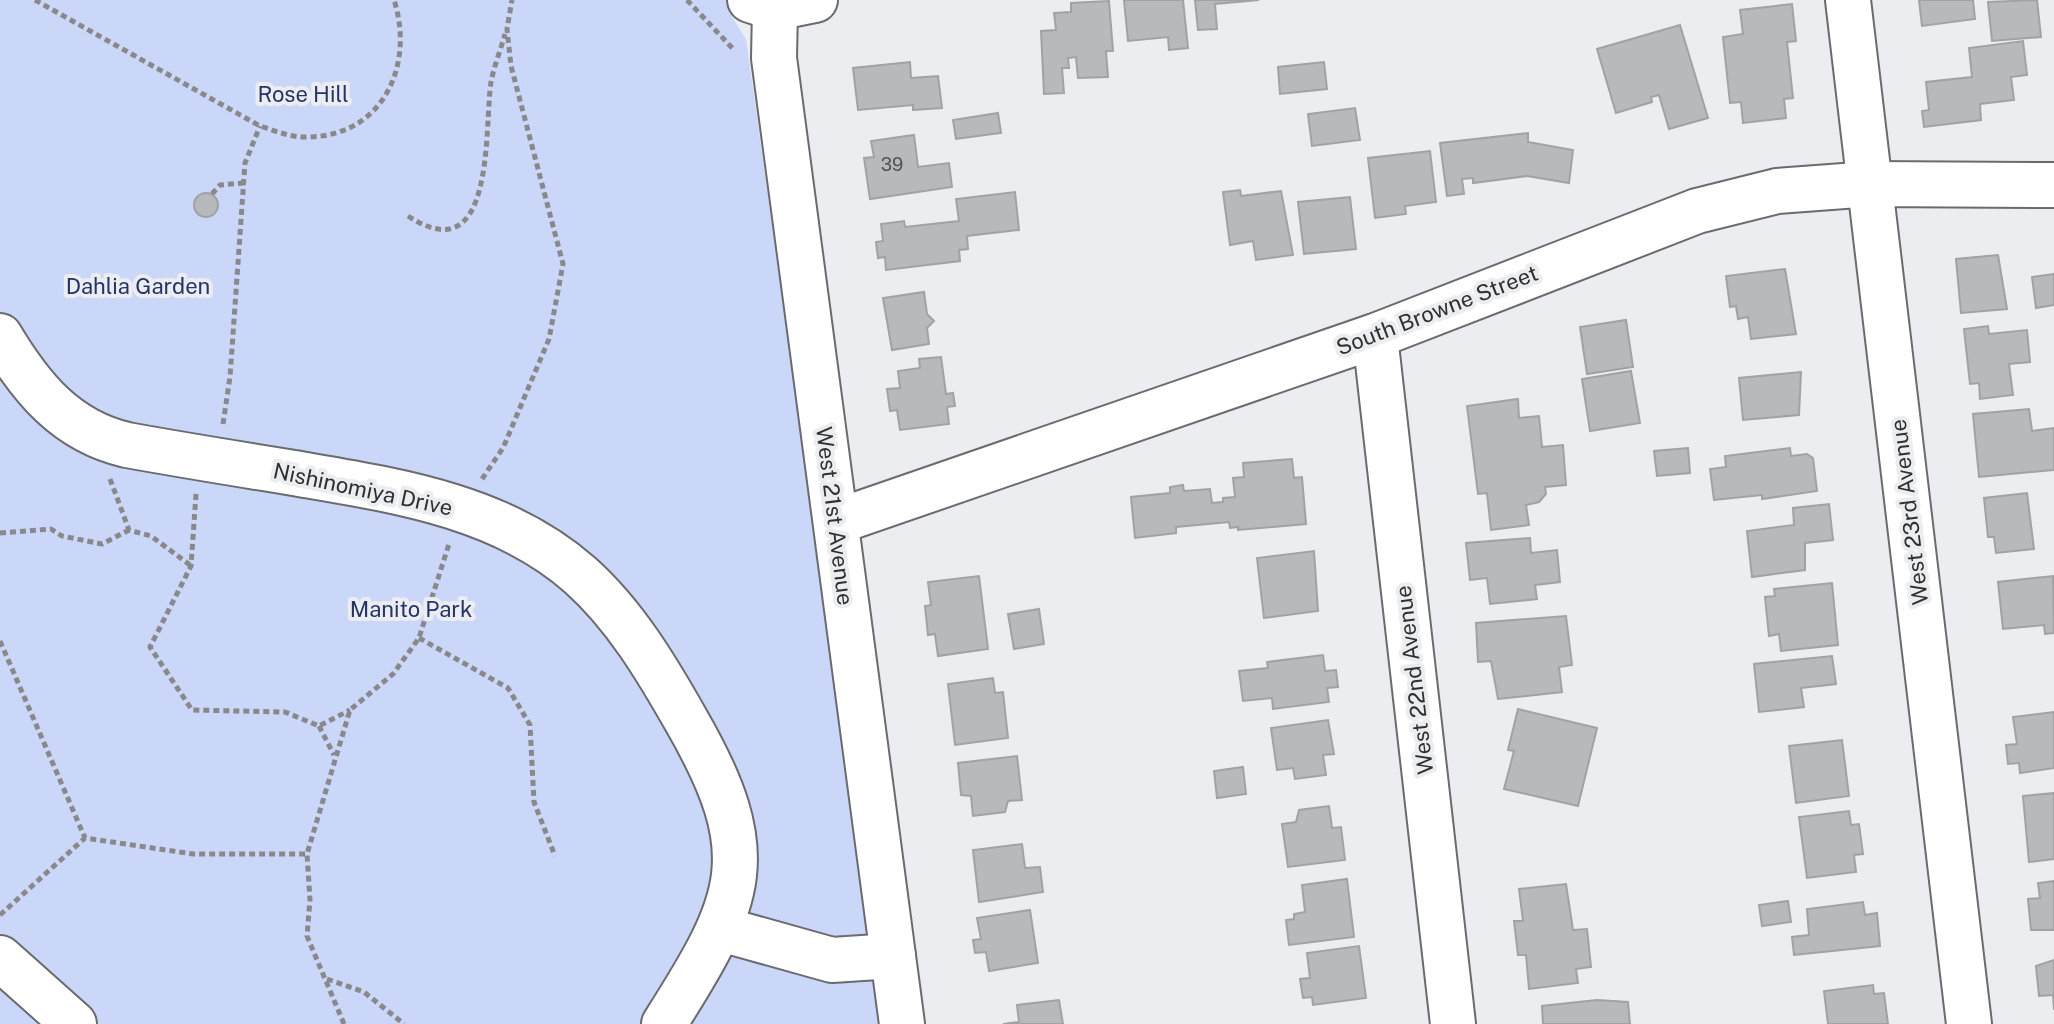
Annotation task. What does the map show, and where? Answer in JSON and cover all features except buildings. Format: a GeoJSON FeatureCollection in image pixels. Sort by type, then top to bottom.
{"type":"FeatureCollection","features":[{"type":"Feature","properties":{"kind":"street","name":"West 23rd Avenue"},"geometry":{"type":"LineString","coordinates":[[1848,0],[1969,1024]]}},
{"type":"Feature","properties":{"kind":"street","name":"West 21st Avenue"},"geometry":{"type":"LineString","coordinates":[[780,3],[773,48],[902,1024]]}},
{"type":"Feature","properties":{"kind":"street","name":"South Browne Street"},"geometry":{"type":"LineString","coordinates":[[836,522],[1375,336],[1697,211],[1777,191],[1871,184],[2054,185]]}},
{"type":"Feature","properties":{"kind":"street","name":"Nishinomiya Drive"},"geometry":{"type":"LineString","coordinates":[[0,336],[31,384],[64,418],[110,441],[401,492],[461,509],[532,541],[580,575],[621,619],[664,682],[716,772],[728,804],[734,870],[730,902],[721,929],[664,1024]]}},
{"type":"Feature","properties":{"kind":"street","name":"West 22nd Avenue"},"geometry":{"type":"LineString","coordinates":[[1375,336],[1453,1024]]}},
{"type":"Feature","properties":{"kind":"street"},"geometry":{"type":"LineString","coordinates":[[721,929],[832,960],[893,956]]}},
{"type":"Feature","properties":{"kind":"street"},"geometry":{"type":"LineString","coordinates":[[0,958],[74,1024]]}},
{"type":"Feature","properties":{"kind":"path"},"geometry":{"type":"LineString","coordinates":[[35,0],[260,126],[291,136],[309,137],[350,128],[376,109],[397,71],[403,46],[403,26],[394,0]]}},
{"type":"Feature","properties":{"kind":"path"},"geometry":{"type":"LineString","coordinates":[[408,216],[425,228],[439,230],[461,225],[473,211],[483,178],[491,80],[507,29],[512,0]]}},
{"type":"Feature","properties":{"kind":"path"},"geometry":{"type":"LineString","coordinates":[[319,726],[350,710],[393,674],[419,638],[461,509],[503,448],[543,353],[563,264],[511,66],[507,29]]}},
{"type":"Feature","properties":{"kind":"path"},"geometry":{"type":"LineString","coordinates":[[260,126],[245,163],[230,377],[208,459],[191,566],[150,647],[192,710],[285,712],[319,726],[334,755]]}},
{"type":"Feature","properties":{"kind":"path"},"geometry":{"type":"LineString","coordinates":[[212,194],[220,185],[244,183]]}},
{"type":"Feature","properties":{"kind":"path"},"geometry":{"type":"LineString","coordinates":[[110,441],[129,530]]}},
{"type":"Feature","properties":{"kind":"path"},"geometry":{"type":"LineString","coordinates":[[0,533],[51,529],[62,536],[102,544],[129,530],[151,536],[191,566]]}},
{"type":"Feature","properties":{"kind":"path"},"geometry":{"type":"LineString","coordinates":[[419,638],[508,688],[530,725],[534,802],[555,856]]}},
{"type":"Feature","properties":{"kind":"path"},"geometry":{"type":"LineString","coordinates":[[0,641],[85,838]]}},
{"type":"Feature","properties":{"kind":"path"},"geometry":{"type":"LineString","coordinates":[[344,1024],[307,936],[310,900],[307,854],[334,755],[350,710]]}},
{"type":"Feature","properties":{"kind":"path"},"geometry":{"type":"LineString","coordinates":[[85,838],[193,854],[307,854]]}},
{"type":"Feature","properties":{"kind":"path"},"geometry":{"type":"LineString","coordinates":[[0,915],[85,838]]}},
{"type":"Feature","properties":{"kind":"path"},"geometry":{"type":"LineString","coordinates":[[326,978],[364,992],[404,1024]]}},
{"type":"Feature","properties":{"kind":"green space","name":"Manito Park"},"geometry":{"type":"Polygon","coordinates":[[[0,0],[762,0],[729,12],[746,39],[884,1024],[0,1024],[0,0]]]}},
{"type":"Feature","properties":{"kind":"park label","name":"Rose Hill"},"geometry":{"type":"Point","coordinates":[303,94]}},
{"type":"Feature","properties":{"kind":"park label","name":"Dahlia Garden"},"geometry":{"type":"Point","coordinates":[138,286]}}]}
